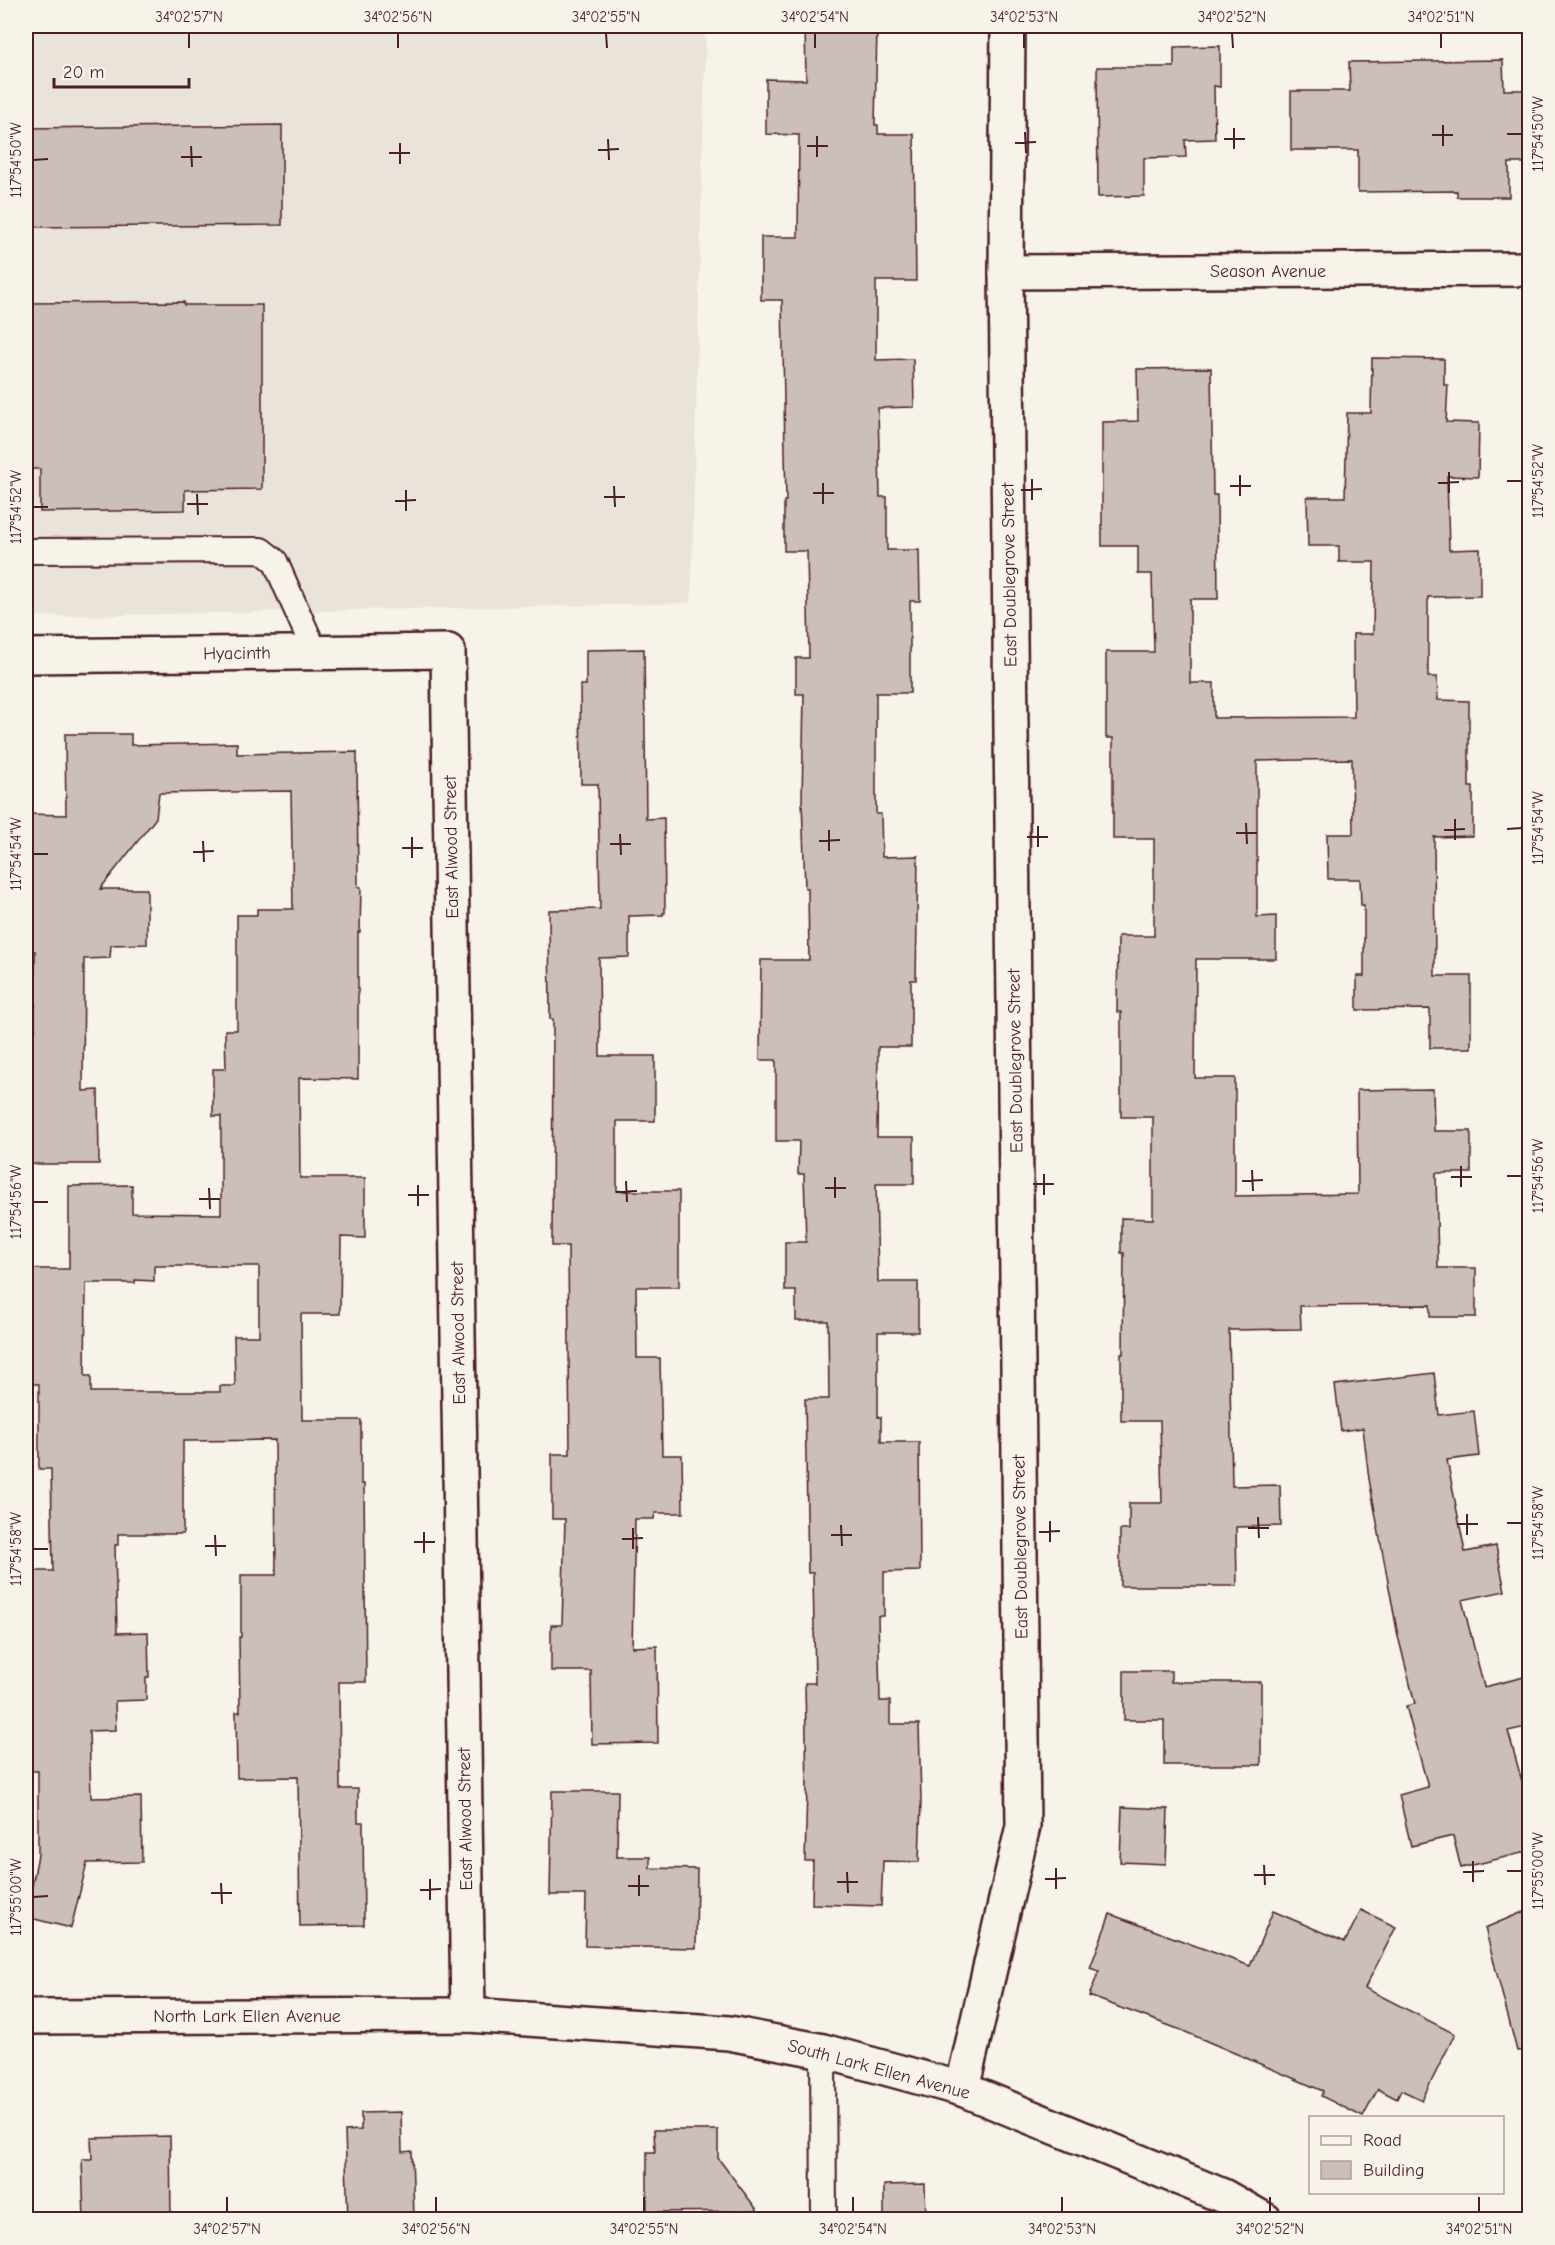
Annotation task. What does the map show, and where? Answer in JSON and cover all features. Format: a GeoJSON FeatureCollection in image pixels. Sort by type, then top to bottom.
{"type":"FeatureCollection","features":[{"type":"Feature","properties":{"kind":"street","name":"East Doublegrove Street"},"geometry":{"type":"LineString","coordinates":[[962,2089],[1023,1826],[1006,272],[1008,26]]}},
{"type":"Feature","properties":{"kind":"street","name":"Season Avenue"},"geometry":{"type":"LineString","coordinates":[[1006,272],[1530,269]]}},
{"type":"Feature","properties":{"kind":"street","name":"Hyacinth"},"geometry":{"type":"LineString","coordinates":[[26,656],[448,651]]}},
{"type":"Feature","properties":{"kind":"street","name":"East Alwood Street"},"geometry":{"type":"LineString","coordinates":[[448,651],[468,2015]]}},
{"type":"Feature","properties":{"kind":"street","name":"South Lark Ellen Avenue"},"geometry":{"type":"LineString","coordinates":[[468,2015],[729,2033],[823,2051],[962,2089],[1223,2196],[1265,2220]]}},
{"type":"Feature","properties":{"kind":"street","name":"North Lark Ellen Avenue"},"geometry":{"type":"LineString","coordinates":[[26,2017],[468,2015]]}},
{"type":"Feature","properties":{"kind":"lane"},"geometry":{"type":"LineString","coordinates":[[26,551],[261,550],[275,561],[315,652]]}},
{"type":"Feature","properties":{"kind":"lane"},"geometry":{"type":"LineString","coordinates":[[823,2051],[824,2220]]}},
{"type":"Feature","properties":{"kind":"shaded area"},"geometry":{"type":"Polygon","coordinates":[[[26,26],[706,26],[691,603],[26,617],[26,26]]]}},
{"type":"Feature","properties":{"kind":"building"},"geometry":{"type":"Polygon","coordinates":[[[805,26],[877,26],[875,125],[878,125],[878,134],[914,134],[916,281],[876,281],[876,360],[913,359],[914,407],[878,408],[880,497],[887,497],[887,550],[919,550],[920,601],[910,601],[910,693],[876,693],[876,814],[881,814],[882,857],[918,856],[916,980],[911,980],[911,1047],[878,1047],[877,1137],[914,1137],[914,1184],[876,1184],[878,1282],[918,1282],[918,1332],[878,1332],[878,1417],[881,1417],[881,1442],[919,1442],[920,1571],[884,1572],[884,1616],[878,1616],[880,1701],[890,1701],[890,1724],[919,1724],[921,1800],[919,1862],[883,1861],[881,1906],[812,1904],[813,1861],[805,1861],[807,1790],[805,1683],[815,1683],[813,1573],[808,1573],[805,1399],[829,1399],[828,1321],[796,1321],[796,1291],[785,1291],[785,1242],[806,1242],[804,1174],[798,1174],[799,1141],[776,1141],[776,1060],[760,1060],[761,960],[809,960],[808,888],[805,888],[802,800],[804,694],[796,694],[796,658],[809,658],[807,551],[784,551],[784,501],[786,501],[782,300],[761,300],[761,237],[798,237],[799,135],[766,134],[766,79],[806,80],[805,26]]]}},
{"type":"Feature","properties":{"kind":"building"},"geometry":{"type":"Polygon","coordinates":[[[1220,46],[1220,87],[1214,86],[1215,139],[1185,140],[1186,157],[1144,158],[1144,196],[1098,197],[1097,67],[1174,67],[1174,47],[1220,46]]]}},
{"type":"Feature","properties":{"kind":"building"},"geometry":{"type":"Polygon","coordinates":[[[1503,60],[1504,90],[1530,90],[1530,163],[1509,163],[1509,197],[1457,197],[1457,191],[1358,192],[1358,150],[1291,150],[1291,91],[1350,91],[1349,62],[1503,60]]]}},
{"type":"Feature","properties":{"kind":"building"},"geometry":{"type":"Polygon","coordinates":[[[282,125],[282,225],[26,227],[26,128],[282,125]]]}},
{"type":"Feature","properties":{"kind":"building"},"geometry":{"type":"Polygon","coordinates":[[[184,302],[184,305],[262,305],[262,489],[185,490],[185,510],[40,512],[40,469],[26,469],[26,303],[184,302]]]}},
{"type":"Feature","properties":{"kind":"building"},"geometry":{"type":"Polygon","coordinates":[[[1372,358],[1444,359],[1444,385],[1448,385],[1446,422],[1479,423],[1478,477],[1447,476],[1449,550],[1480,549],[1480,596],[1428,597],[1428,677],[1437,677],[1438,700],[1469,701],[1469,787],[1473,787],[1473,836],[1434,837],[1435,976],[1471,976],[1471,1048],[1430,1048],[1430,1009],[1357,1010],[1357,976],[1364,976],[1364,905],[1361,905],[1360,879],[1328,879],[1327,834],[1353,834],[1352,759],[1257,761],[1257,917],[1276,916],[1276,959],[1196,959],[1195,1078],[1235,1078],[1235,1196],[1358,1194],[1357,1090],[1433,1089],[1434,1131],[1471,1131],[1471,1173],[1436,1173],[1438,1268],[1476,1268],[1476,1317],[1430,1317],[1430,1305],[1300,1306],[1301,1329],[1229,1330],[1232,1486],[1280,1485],[1281,1526],[1236,1527],[1237,1586],[1120,1586],[1120,1530],[1129,1530],[1129,1503],[1162,1503],[1160,1421],[1121,1421],[1124,1253],[1121,1253],[1121,1218],[1153,1219],[1153,1117],[1121,1117],[1121,1012],[1117,1012],[1118,936],[1154,936],[1154,839],[1113,839],[1113,738],[1106,738],[1106,652],[1154,652],[1152,574],[1138,574],[1138,546],[1102,546],[1102,422],[1138,421],[1137,369],[1211,368],[1213,495],[1217,495],[1218,599],[1190,599],[1190,683],[1214,683],[1214,718],[1354,717],[1353,634],[1373,634],[1374,562],[1339,562],[1339,546],[1308,546],[1307,497],[1345,497],[1347,413],[1371,413],[1372,358]]]}},
{"type":"Feature","properties":{"kind":"building"},"geometry":{"type":"Polygon","coordinates":[[[644,649],[646,819],[664,818],[665,913],[663,915],[629,916],[629,957],[599,958],[600,1056],[655,1056],[655,1121],[617,1121],[617,1191],[679,1191],[679,1287],[636,1287],[637,1358],[660,1358],[662,1455],[682,1455],[683,1513],[655,1513],[654,1519],[635,1519],[632,1647],[657,1646],[658,1743],[592,1744],[591,1671],[551,1671],[551,1625],[562,1625],[565,1519],[552,1519],[552,1454],[570,1454],[568,1246],[552,1246],[553,1019],[550,1019],[549,910],[600,909],[598,784],[581,784],[580,685],[586,685],[586,650],[644,649]]]}},
{"type":"Feature","properties":{"kind":"building"},"geometry":{"type":"Polygon","coordinates":[[[65,734],[131,734],[131,745],[237,743],[237,754],[357,752],[358,887],[361,887],[360,932],[358,932],[358,1079],[299,1078],[300,1178],[365,1178],[365,1238],[341,1237],[340,1314],[301,1314],[302,1420],[361,1420],[366,1682],[339,1682],[340,1789],[358,1789],[358,1822],[363,1822],[364,1925],[300,1926],[298,1777],[237,1778],[236,1712],[240,1712],[241,1575],[276,1575],[275,1440],[183,1441],[183,1534],[118,1534],[118,1545],[115,1545],[117,1633],[148,1632],[149,1677],[146,1677],[146,1700],[115,1701],[116,1730],[89,1731],[91,1798],[141,1797],[142,1862],[87,1863],[71,1928],[26,1917],[38,1855],[38,1771],[26,1771],[26,1571],[53,1571],[51,1469],[39,1469],[39,1384],[26,1384],[26,1269],[69,1269],[69,1186],[132,1185],[132,1213],[221,1214],[221,1116],[213,1116],[213,1069],[226,1069],[225,1030],[237,1030],[237,915],[257,915],[257,909],[293,909],[291,791],[159,793],[156,818],[100,889],[147,889],[147,944],[111,945],[110,958],[84,959],[83,1091],[98,1090],[99,1164],[26,1164],[26,1032],[35,1032],[35,951],[26,952],[26,814],[66,815],[65,734]],[[154,1266],[154,1281],[86,1283],[85,1376],[91,1376],[91,1392],[220,1392],[220,1386],[235,1386],[234,1336],[259,1336],[259,1266],[154,1266]]]}},
{"type":"Feature","properties":{"kind":"building"},"geometry":{"type":"Polygon","coordinates":[[[1434,1373],[1439,1415],[1474,1411],[1479,1456],[1447,1460],[1465,1552],[1496,1546],[1505,1591],[1462,1600],[1484,1687],[1524,1677],[1530,1699],[1530,1726],[1508,1731],[1530,1810],[1530,1851],[1461,1868],[1453,1836],[1411,1846],[1399,1795],[1428,1787],[1406,1706],[1415,1704],[1398,1636],[1369,1479],[1363,1428],[1341,1431],[1335,1385],[1434,1373]]]}},
{"type":"Feature","properties":{"kind":"building"},"geometry":{"type":"Polygon","coordinates":[[[1124,1671],[1171,1671],[1171,1682],[1261,1682],[1261,1765],[1164,1765],[1164,1720],[1124,1720],[1124,1671]]]}},
{"type":"Feature","properties":{"kind":"building"},"geometry":{"type":"Polygon","coordinates":[[[552,1791],[618,1791],[617,1857],[650,1857],[650,1868],[697,1869],[696,1948],[585,1946],[586,1895],[550,1895],[552,1791]]]}},
{"type":"Feature","properties":{"kind":"building"},"geometry":{"type":"Polygon","coordinates":[[[1122,1807],[1168,1809],[1166,1864],[1120,1862],[1122,1807]]]}},
{"type":"Feature","properties":{"kind":"building"},"geometry":{"type":"Polygon","coordinates":[[[1530,1909],[1530,2050],[1517,2051],[1485,1928],[1530,1909]]]}},
{"type":"Feature","properties":{"kind":"building"},"geometry":{"type":"Polygon","coordinates":[[[1361,1910],[1396,1927],[1365,1988],[1455,2034],[1422,2100],[1401,2090],[1397,2099],[1378,2089],[1364,2116],[1361,2116],[1321,2096],[1323,2091],[1181,2030],[1089,1996],[1099,1971],[1090,1968],[1110,1914],[1250,1966],[1273,1911],[1345,1942],[1361,1910]]]}},
{"type":"Feature","properties":{"kind":"building"},"geometry":{"type":"Polygon","coordinates":[[[401,2112],[402,2152],[412,2151],[414,2220],[348,2220],[345,2131],[361,2130],[361,2113],[401,2112]]]}},
{"type":"Feature","properties":{"kind":"building"},"geometry":{"type":"Polygon","coordinates":[[[654,2130],[718,2130],[718,2158],[758,2211],[647,2212],[647,2152],[655,2152],[654,2130]]]}},
{"type":"Feature","properties":{"kind":"building"},"geometry":{"type":"Polygon","coordinates":[[[170,2136],[171,2220],[84,2220],[82,2159],[92,2159],[91,2138],[170,2136]]]}},
{"type":"Feature","properties":{"kind":"building"},"geometry":{"type":"Polygon","coordinates":[[[925,2184],[926,2220],[884,2220],[884,2185],[925,2184]]]}}]}
